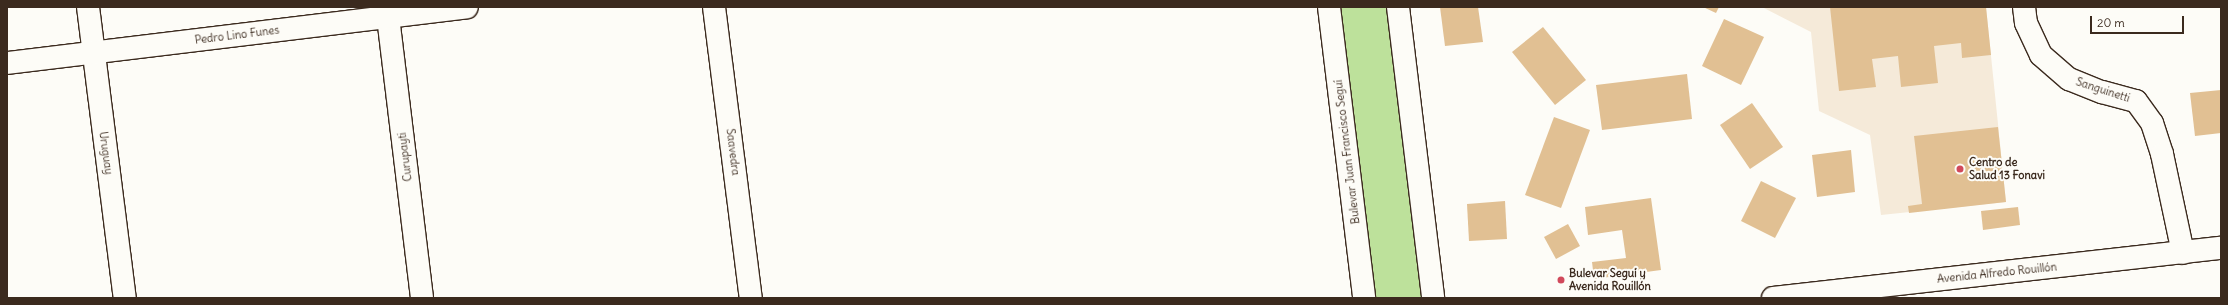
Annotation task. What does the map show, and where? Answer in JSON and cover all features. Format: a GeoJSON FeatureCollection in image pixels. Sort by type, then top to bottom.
{"type":"FeatureCollection","features":[{"type":"Feature","properties":{"kind":"street","name":"Uruguay"},"geometry":{"type":"LineString","coordinates":[[88,7],[125,298]]}},
{"type":"Feature","properties":{"kind":"street","name":"Pedro Lino Funes"},"geometry":{"type":"LineString","coordinates":[[7,63],[467,7]]}},
{"type":"Feature","properties":{"kind":"street","name":"Saavedra"},"geometry":{"type":"LineString","coordinates":[[714,7],[751,298]]}},
{"type":"Feature","properties":{"kind":"street","name":"Bulevar Juan Francisco Seguí"},"geometry":{"type":"LineString","coordinates":[[1329,7],[1364,298]]}},
{"type":"Feature","properties":{"kind":"street"},"geometry":{"type":"LineString","coordinates":[[1398,7],[1433,298]]}},
{"type":"Feature","properties":{"kind":"street","name":"Sanguinetti"},"geometry":{"type":"LineString","coordinates":[[2024,7],[2026,23],[2041,55],[2069,80],[2102,92],[2136,101],[2152,123],[2162,154],[2183,253]]}},
{"type":"Feature","properties":{"kind":"street","name":"Curupayti"},"geometry":{"type":"LineString","coordinates":[[388,17],[422,298]]}},
{"type":"Feature","properties":{"kind":"street","name":"Avenida Alfredo Rouillón"},"geometry":{"type":"LineString","coordinates":[[1773,298],[2221,248]]}},
{"type":"Feature","properties":{"kind":"shaded area"},"geometry":{"type":"Polygon","coordinates":[[[1762,7],[1986,7],[2006,202],[1881,215],[1870,135],[1819,111],[1811,32],[1762,7]]]}},
{"type":"Feature","properties":{"kind":"green space"},"geometry":{"type":"Polygon","coordinates":[[[1329,7],[1398,7],[1433,298],[1364,298],[1329,7]]]}},
{"type":"Feature","properties":{"kind":"building"},"geometry":{"type":"Polygon","coordinates":[[[1440,7],[1478,7],[1483,42],[1445,46],[1440,7]]]}},
{"type":"Feature","properties":{"kind":"building"},"geometry":{"type":"Polygon","coordinates":[[[1703,7],[1719,7],[1716,13],[1703,7]]]}},
{"type":"Feature","properties":{"kind":"building"},"geometry":{"type":"Polygon","coordinates":[[[1830,7],[1986,7],[1991,55],[1962,58],[1961,43],[1934,46],[1938,83],[1901,87],[1898,56],[1872,59],[1876,87],[1839,91],[1830,7]]]}},
{"type":"Feature","properties":{"kind":"building"},"geometry":{"type":"Polygon","coordinates":[[[1724,19],[1764,37],[1741,85],[1702,66],[1724,19]]]}},
{"type":"Feature","properties":{"kind":"building"},"geometry":{"type":"Polygon","coordinates":[[[1543,27],[1586,80],[1555,105],[1512,52],[1543,27]]]}},
{"type":"Feature","properties":{"kind":"building"},"geometry":{"type":"Polygon","coordinates":[[[1687,74],[1692,119],[1602,130],[1596,85],[1687,74]]]}},
{"type":"Feature","properties":{"kind":"building"},"geometry":{"type":"Polygon","coordinates":[[[2221,90],[2221,133],[2195,136],[2190,93],[2221,90]]]}},
{"type":"Feature","properties":{"kind":"building"},"geometry":{"type":"Polygon","coordinates":[[[1752,103],[1783,147],[1750,169],[1720,125],[1752,103]]]}},
{"type":"Feature","properties":{"kind":"building"},"geometry":{"type":"Polygon","coordinates":[[[1554,117],[1590,130],[1561,208],[1525,195],[1554,117]]]}},
{"type":"Feature","properties":{"kind":"building","name":"Centro de Salud 13 Fonavi"},"geometry":{"type":"Polygon","coordinates":[[[1998,127],[2006,202],[1909,213],[1908,206],[1922,204],[1914,136],[1998,127]]]}},
{"type":"Feature","properties":{"kind":"building"},"geometry":{"type":"Polygon","coordinates":[[[1851,150],[1855,192],[1817,197],[1812,155],[1851,150]]]}},
{"type":"Feature","properties":{"kind":"building"},"geometry":{"type":"Polygon","coordinates":[[[1761,181],[1796,198],[1775,238],[1741,221],[1761,181]]]}},
{"type":"Feature","properties":{"kind":"building"},"geometry":{"type":"Polygon","coordinates":[[[1651,198],[1661,270],[1594,279],[1592,262],[1626,258],[1622,230],[1588,235],[1585,207],[1651,198]]]}},
{"type":"Feature","properties":{"kind":"building"},"geometry":{"type":"Polygon","coordinates":[[[1505,201],[1507,239],[1469,241],[1467,204],[1505,201]]]}},
{"type":"Feature","properties":{"kind":"building"},"geometry":{"type":"Polygon","coordinates":[[[2018,207],[2020,225],[1983,230],[1981,211],[2018,207]]]}},
{"type":"Feature","properties":{"kind":"building"},"geometry":{"type":"Polygon","coordinates":[[[1568,224],[1580,246],[1556,259],[1544,237],[1568,224]]]}},
{"type":"Feature","properties":{"kind":"place","name":"Centro de Salud 13 Fonavi"},"geometry":{"type":"Point","coordinates":[1960,169]}},
{"type":"Feature","properties":{"kind":"place","name":"Bulevar Seguí y Avenida Rouillón"},"geometry":{"type":"Point","coordinates":[1561,280]}}]}
